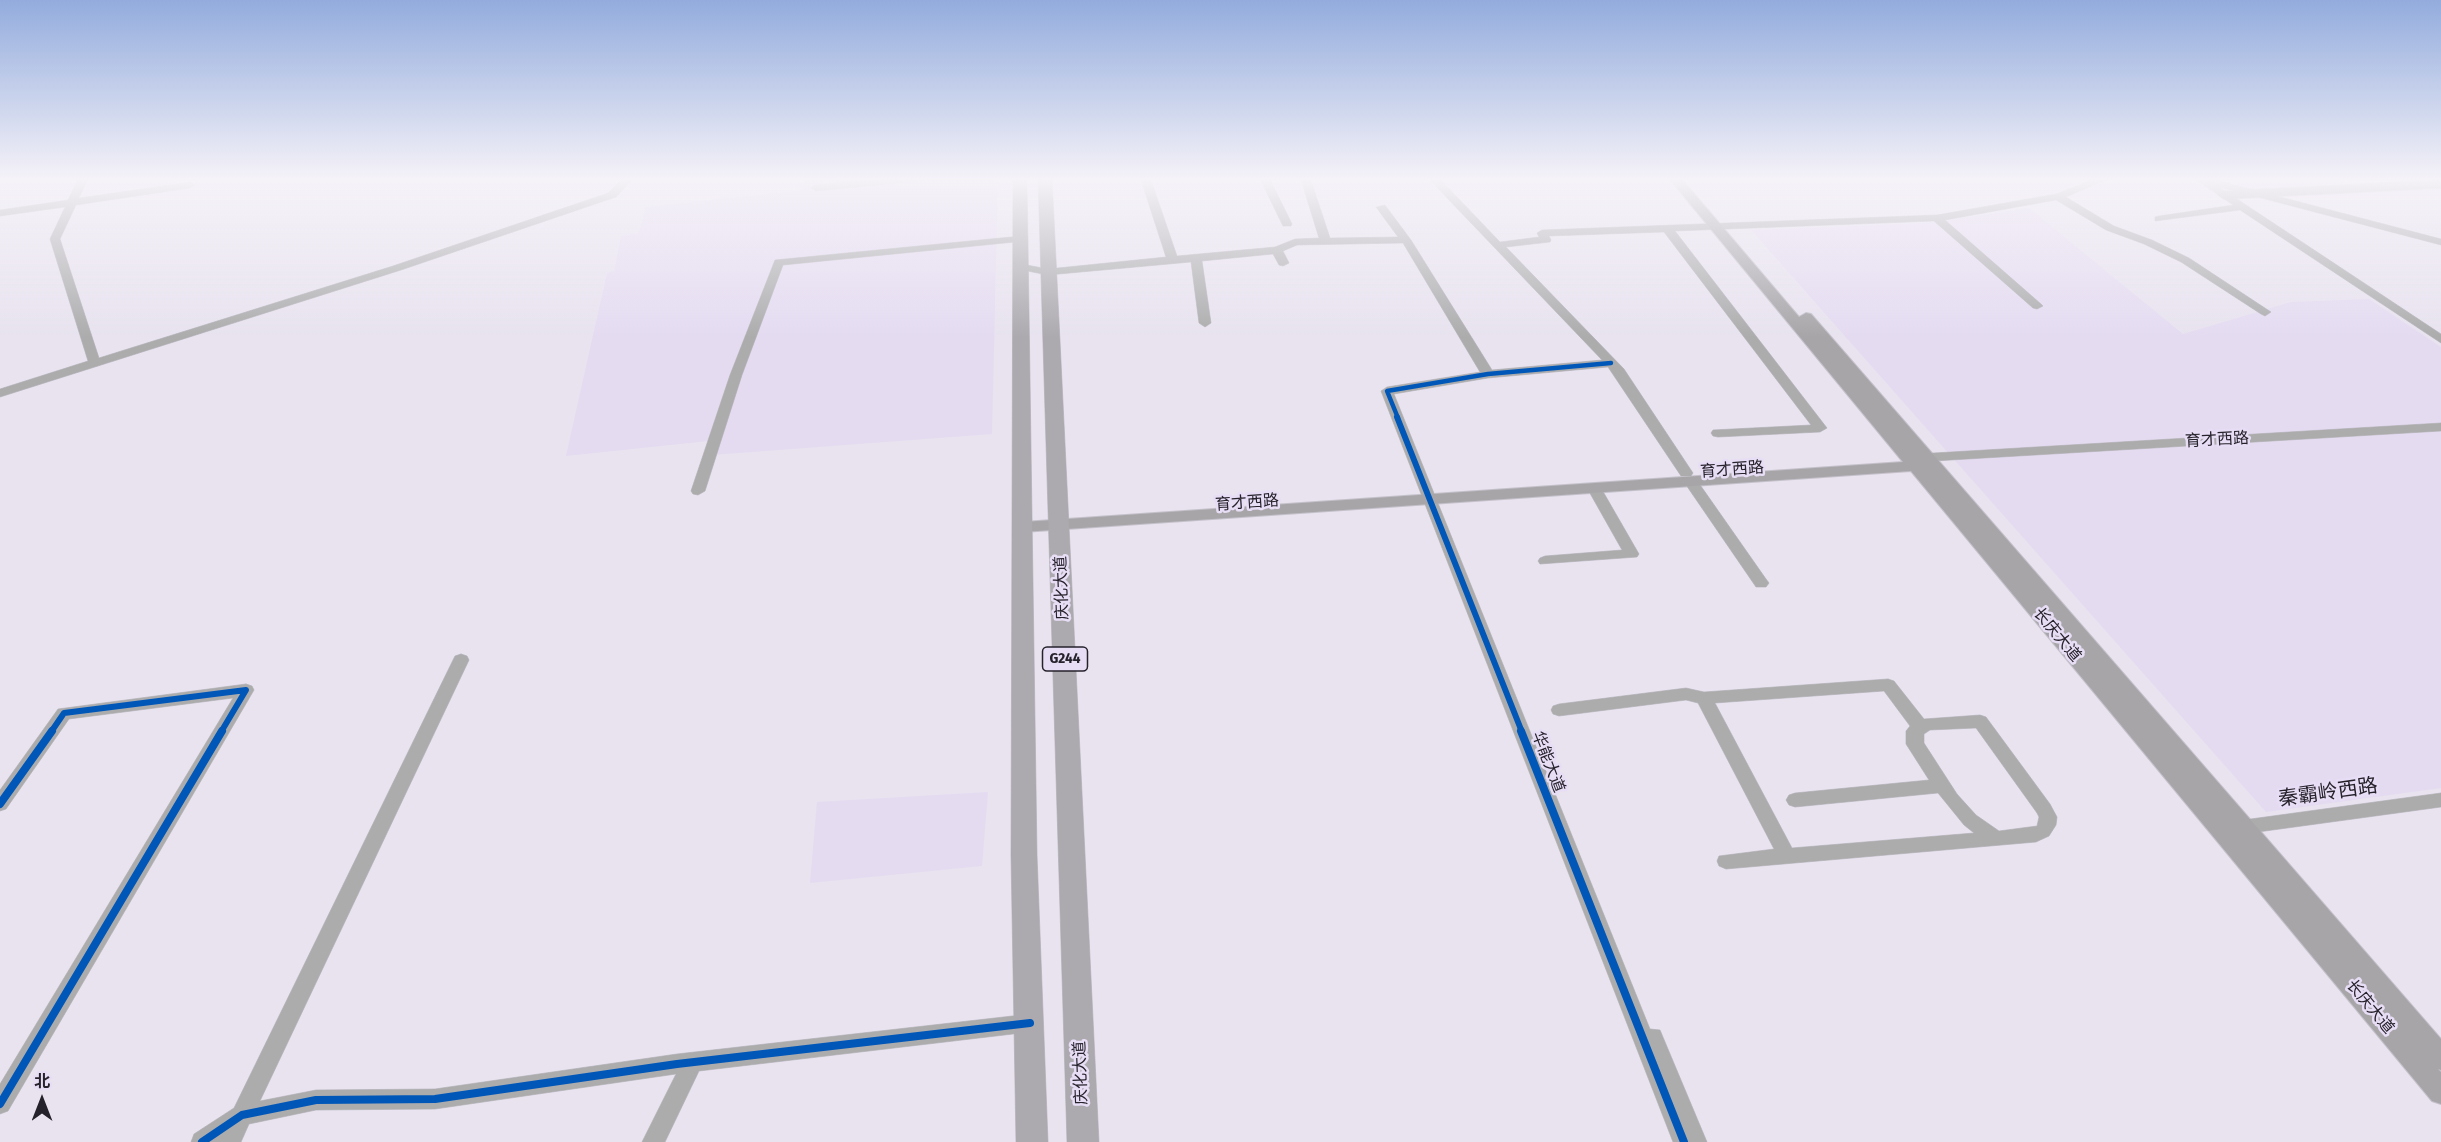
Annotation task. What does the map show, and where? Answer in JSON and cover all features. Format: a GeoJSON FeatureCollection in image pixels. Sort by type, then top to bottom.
{"type":"FeatureCollection","features":[{"type":"Feature","properties":{"kind":"highway","name":"G244"},"geometry":{"type":"LineString","coordinates":[[1021,230],[1024,855],[1032,1142]]}},
{"type":"Feature","properties":{"kind":"highway","name":"庆化大道"},"geometry":{"type":"LineString","coordinates":[[1047,230],[1083,1142]]}},
{"type":"Feature","properties":{"kind":"main road","name":"长庆大道"},"geometry":{"type":"LineString","coordinates":[[1726,230],[2236,833],[2441,1092]]}},
{"type":"Feature","properties":{"kind":"main road","name":"育才西路"},"geometry":{"type":"LineString","coordinates":[[1023,523],[1922,462]]}},
{"type":"Feature","properties":{"kind":"main road","name":"育才西路"},"geometry":{"type":"LineString","coordinates":[[1432,495],[1593,488],[1688,478]]}},
{"type":"Feature","properties":{"kind":"main road","name":"长庆大道"},"geometry":{"type":"LineString","coordinates":[[2236,833],[2441,1058]]}},
{"type":"Feature","properties":{"kind":"street"},"geometry":{"type":"LineString","coordinates":[[59,230],[55,239],[95,363]]}},
{"type":"Feature","properties":{"kind":"street"},"geometry":{"type":"LineString","coordinates":[[0,393],[397,268],[508,230]]}},
{"type":"Feature","properties":{"kind":"street"},"geometry":{"type":"LineString","coordinates":[[1163,230],[1173,261]]}},
{"type":"Feature","properties":{"kind":"street"},"geometry":{"type":"LineString","coordinates":[[1322,230],[1326,243]]}},
{"type":"Feature","properties":{"kind":"street"},"geometry":{"type":"LineString","coordinates":[[1399,230],[1488,374],[1611,363]]}},
{"type":"Feature","properties":{"kind":"street"},"geometry":{"type":"LineString","coordinates":[[1485,230],[1620,372],[1688,478],[1761,583]]}},
{"type":"Feature","properties":{"kind":"street"},"geometry":{"type":"LineString","coordinates":[[1498,245],[1546,240],[1542,233],[1627,230]]}},
{"type":"Feature","properties":{"kind":"street"},"geometry":{"type":"LineString","coordinates":[[1669,230],[1820,428],[1718,433]]}},
{"type":"Feature","properties":{"kind":"street"},"geometry":{"type":"LineString","coordinates":[[1951,230],[2037,306]]}},
{"type":"Feature","properties":{"kind":"street"},"geometry":{"type":"LineString","coordinates":[[2116,230],[2148,242],[2185,260],[2265,312]]}},
{"type":"Feature","properties":{"kind":"street"},"geometry":{"type":"LineString","coordinates":[[2279,230],[2441,339]]}},
{"type":"Feature","properties":{"kind":"street"},"geometry":{"type":"LineString","coordinates":[[2282,230],[2441,333]]}},
{"type":"Feature","properties":{"kind":"street"},"geometry":{"type":"LineString","coordinates":[[2397,230],[2441,242]]}},
{"type":"Feature","properties":{"kind":"street"},"geometry":{"type":"LineString","coordinates":[[698,490],[736,375],[779,262],[1021,239]]}},
{"type":"Feature","properties":{"kind":"street"},"geometry":{"type":"LineString","coordinates":[[1021,267],[1048,272],[1277,250],[1295,242],[1317,240],[1326,243],[1406,240]]}},
{"type":"Feature","properties":{"kind":"street"},"geometry":{"type":"LineString","coordinates":[[1277,250],[1283,263]]}},
{"type":"Feature","properties":{"kind":"street"},"geometry":{"type":"LineString","coordinates":[[1196,258],[1205,323]]}},
{"type":"Feature","properties":{"kind":"street","name":"华能大道"},"geometry":{"type":"LineString","coordinates":[[1488,374],[1390,391],[1696,1142]]}},
{"type":"Feature","properties":{"kind":"street","name":"育才西路"},"geometry":{"type":"LineString","coordinates":[[1922,462],[2441,427]]}},
{"type":"Feature","properties":{"kind":"street","name":"育才西路"},"geometry":{"type":"LineString","coordinates":[[1922,462],[2441,433]]}},
{"type":"Feature","properties":{"kind":"street"},"geometry":{"type":"LineString","coordinates":[[1545,561],[1632,554],[1593,488]]}},
{"type":"Feature","properties":{"kind":"street","name":"华能大道"},"geometry":{"type":"LineString","coordinates":[[1432,495],[1684,1142]]}},
{"type":"Feature","properties":{"kind":"street"},"geometry":{"type":"LineString","coordinates":[[229,1142],[461,660]]}},
{"type":"Feature","properties":{"kind":"street"},"geometry":{"type":"LineString","coordinates":[[1559,710],[1686,694],[1704,698],[1888,685],[1920,726]]}},
{"type":"Feature","properties":{"kind":"street"},"geometry":{"type":"LineString","coordinates":[[0,804],[64,713],[246,690],[0,1104]]}},
{"type":"Feature","properties":{"kind":"street"},"geometry":{"type":"LineString","coordinates":[[1704,698],[1787,856]]}},
{"type":"Feature","properties":{"kind":"street"},"geometry":{"type":"LineString","coordinates":[[1726,861],[2036,835],[2043,831],[2048,825],[2044,809],[1980,721],[1927,723],[1920,726],[1914,737],[1915,744],[1942,786],[1970,820],[1996,838]]}},
{"type":"Feature","properties":{"kind":"street"},"geometry":{"type":"LineString","coordinates":[[1795,800],[1942,786]]}},
{"type":"Feature","properties":{"kind":"street","name":"秦霸岭西路"},"geometry":{"type":"LineString","coordinates":[[2236,833],[2441,800]]}},
{"type":"Feature","properties":{"kind":"street","name":"秦霸岭西路"},"geometry":{"type":"LineString","coordinates":[[2236,833],[2441,809]]}},
{"type":"Feature","properties":{"kind":"street"},"geometry":{"type":"LineString","coordinates":[[202,1142],[242,1115],[316,1100],[435,1099],[693,1062],[1030,1023]]}},
{"type":"Feature","properties":{"kind":"street"},"geometry":{"type":"LineString","coordinates":[[653,1142],[693,1062]]}},
{"type":"Feature","properties":{"kind":"shaded area"},"geometry":{"type":"Polygon","coordinates":[[[640,230],[997,230],[992,434],[712,455],[718,440],[566,456],[607,273],[614,271],[621,236],[639,233],[640,230]]]}},
{"type":"Feature","properties":{"kind":"shaded area"},"geometry":{"type":"Polygon","coordinates":[[[1751,230],[2056,230],[2183,334],[2291,302],[2369,299],[2441,347],[2441,788],[2266,812],[1751,230]]]}},
{"type":"Feature","properties":{"kind":"shaded area"},"geometry":{"type":"Polygon","coordinates":[[[988,792],[982,866],[810,883],[817,802],[988,792]]]}},
{"type":"Feature","properties":{"kind":"cycle path"},"geometry":{"type":"LineString","coordinates":[[1611,363],[1488,374],[1387,391],[1684,1142]]}},
{"type":"Feature","properties":{"kind":"cycle path"},"geometry":{"type":"LineString","coordinates":[[0,804],[64,713],[246,690],[0,1104]]}},
{"type":"Feature","properties":{"kind":"cycle path"},"geometry":{"type":"LineString","coordinates":[[202,1142],[242,1115],[316,1100],[435,1099],[677,1064],[1030,1023]]}}]}
